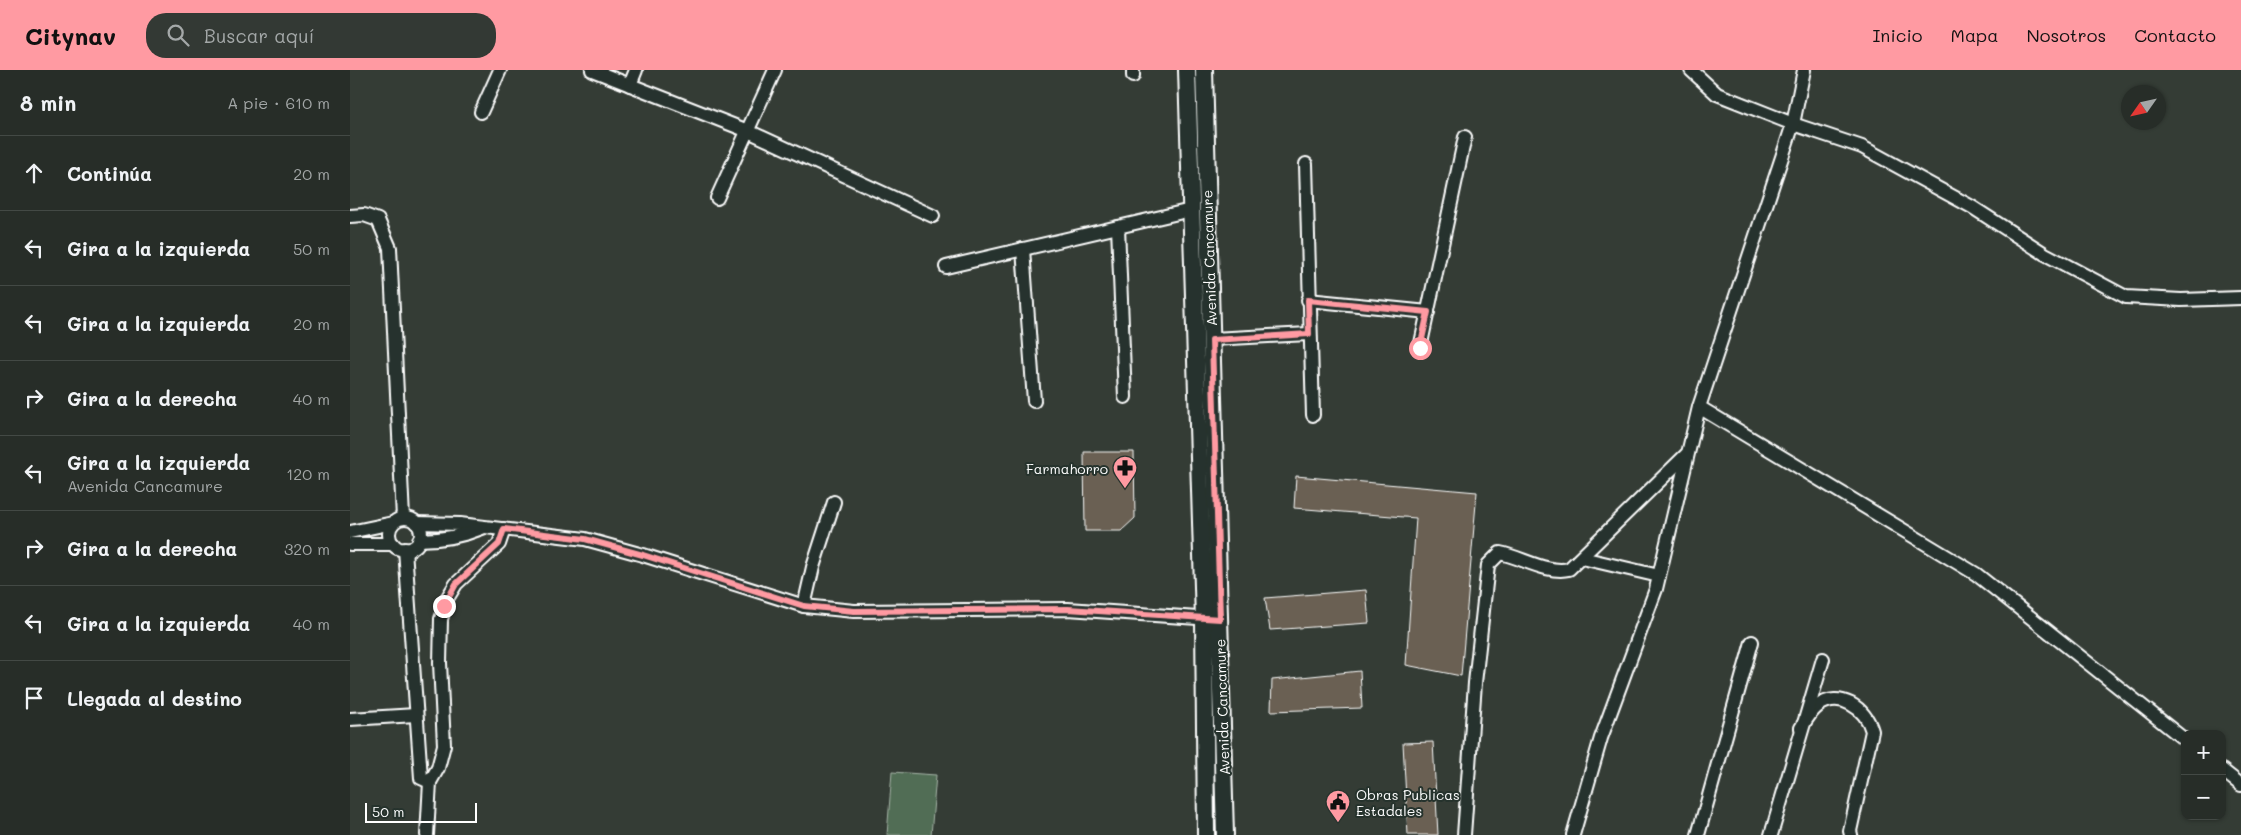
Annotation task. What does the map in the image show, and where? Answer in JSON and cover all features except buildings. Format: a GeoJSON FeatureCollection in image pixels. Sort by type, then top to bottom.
{"type":"FeatureCollection","features":[{"type":"Feature","properties":{"kind":"main road","name":"Avenida Cancamure"},"geometry":{"type":"LineString","coordinates":[[1187,70],[1191,210],[1212,619],[1226,835]]}},
{"type":"Feature","properties":{"kind":"main road","name":"Avenida Cancamure"},"geometry":{"type":"LineString","coordinates":[[1204,70],[1212,340],[1212,619],[1206,835]]}},
{"type":"Feature","properties":{"kind":"street"},"geometry":{"type":"LineString","coordinates":[[481,112],[500,70]]}},
{"type":"Feature","properties":{"kind":"street"},"geometry":{"type":"LineString","coordinates":[[592,70],[748,131],[933,216]]}},
{"type":"Feature","properties":{"kind":"street"},"geometry":{"type":"LineString","coordinates":[[630,85],[636,70]]}},
{"type":"Feature","properties":{"kind":"street"},"geometry":{"type":"LineString","coordinates":[[717,198],[775,70]]}},
{"type":"Feature","properties":{"kind":"street"},"geometry":{"type":"LineString","coordinates":[[1691,70],[1717,94],[1793,124],[1862,147],[1972,207],[2045,254],[2126,297],[2181,300],[2241,298]]}},
{"type":"Feature","properties":{"kind":"street"},"geometry":{"type":"LineString","coordinates":[[1573,835],[1601,738],[1660,576],[1699,408],[1793,124],[1804,70]]}},
{"type":"Feature","properties":{"kind":"street"},"geometry":{"type":"LineString","coordinates":[[1420,348],[1466,137]]}},
{"type":"Feature","properties":{"kind":"street"},"geometry":{"type":"LineString","coordinates":[[1306,164],[1308,300],[1313,415]]}},
{"type":"Feature","properties":{"kind":"street"},"geometry":{"type":"LineString","coordinates":[[946,267],[1191,210]]}},
{"type":"Feature","properties":{"kind":"street"},"geometry":{"type":"LineString","coordinates":[[350,216],[364,215],[378,220],[390,248],[398,521],[389,534],[399,547],[421,778],[430,782]]}},
{"type":"Feature","properties":{"kind":"street"},"geometry":{"type":"LineString","coordinates":[[1118,227],[1124,397]]}},
{"type":"Feature","properties":{"kind":"street"},"geometry":{"type":"LineString","coordinates":[[1023,249],[1034,401]]}},
{"type":"Feature","properties":{"kind":"street"},"geometry":{"type":"LineString","coordinates":[[1308,300],[1428,312]]}},
{"type":"Feature","properties":{"kind":"street"},"geometry":{"type":"LineString","coordinates":[[1212,340],[1309,334]]}},
{"type":"Feature","properties":{"kind":"street"},"geometry":{"type":"LineString","coordinates":[[1699,408],[1976,574],[2181,737]]}},
{"type":"Feature","properties":{"kind":"street"},"geometry":{"type":"LineString","coordinates":[[1464,835],[1475,683],[1488,565],[1500,553],[1562,571],[1569,569],[1688,453]]}},
{"type":"Feature","properties":{"kind":"street"},"geometry":{"type":"LineString","coordinates":[[804,606],[834,502]]}},
{"type":"Feature","properties":{"kind":"street"},"geometry":{"type":"LineString","coordinates":[[350,532],[398,521],[412,520],[420,533],[419,540],[412,548],[350,544]]}},
{"type":"Feature","properties":{"kind":"street"},"geometry":{"type":"LineString","coordinates":[[416,524],[460,524],[585,539],[643,555],[804,606],[854,611],[1068,609],[1212,619]]}},
{"type":"Feature","properties":{"kind":"street"},"geometry":{"type":"LineString","coordinates":[[419,540],[439,540],[462,536],[482,528]]}},
{"type":"Feature","properties":{"kind":"street"},"geometry":{"type":"LineString","coordinates":[[427,835],[430,782],[438,768],[444,745],[439,629],[442,612],[456,584],[499,544],[504,529]]}},
{"type":"Feature","properties":{"kind":"street"},"geometry":{"type":"LineString","coordinates":[[1582,558],[1660,576]]}},
{"type":"Feature","properties":{"kind":"street"},"geometry":{"type":"LineString","coordinates":[[1698,835],[1752,642]]}},
{"type":"Feature","properties":{"kind":"street"},"geometry":{"type":"LineString","coordinates":[[1771,835],[1801,728],[1823,659]]}},
{"type":"Feature","properties":{"kind":"street"},"geometry":{"type":"LineString","coordinates":[[1801,728],[1809,714],[1818,706],[1835,701],[1853,704],[1860,709],[1870,724],[1872,731],[1850,831],[1851,835]]}},
{"type":"Feature","properties":{"kind":"street"},"geometry":{"type":"LineString","coordinates":[[350,719],[416,715]]}},
{"type":"Feature","properties":{"kind":"street"},"geometry":{"type":"LineString","coordinates":[[2226,773],[2241,785]]}},
{"type":"Feature","properties":{"kind":"green space"},"geometry":{"type":"Polygon","coordinates":[[[892,772],[936,775],[931,835],[887,835],[892,772]]]}},
{"type":"Feature","properties":{"kind":"place","name":"Farmahorro"},"geometry":{"type":"Point","coordinates":[1125,489]}},
{"type":"Feature","properties":{"kind":"place","name":"Obras Publicas Estadales"},"geometry":{"type":"Point","coordinates":[1338,823]}},
{"type":"Feature","properties":{"kind":"route"},"geometry":{"type":"LineString","coordinates":[[444,606],[456,584],[499,544],[504,529],[585,539],[643,555],[706,577],[804,606],[854,611],[1068,609],[1220,619],[1212,340],[1309,334],[1308,300],[1428,312],[1420,348]]}}]}
